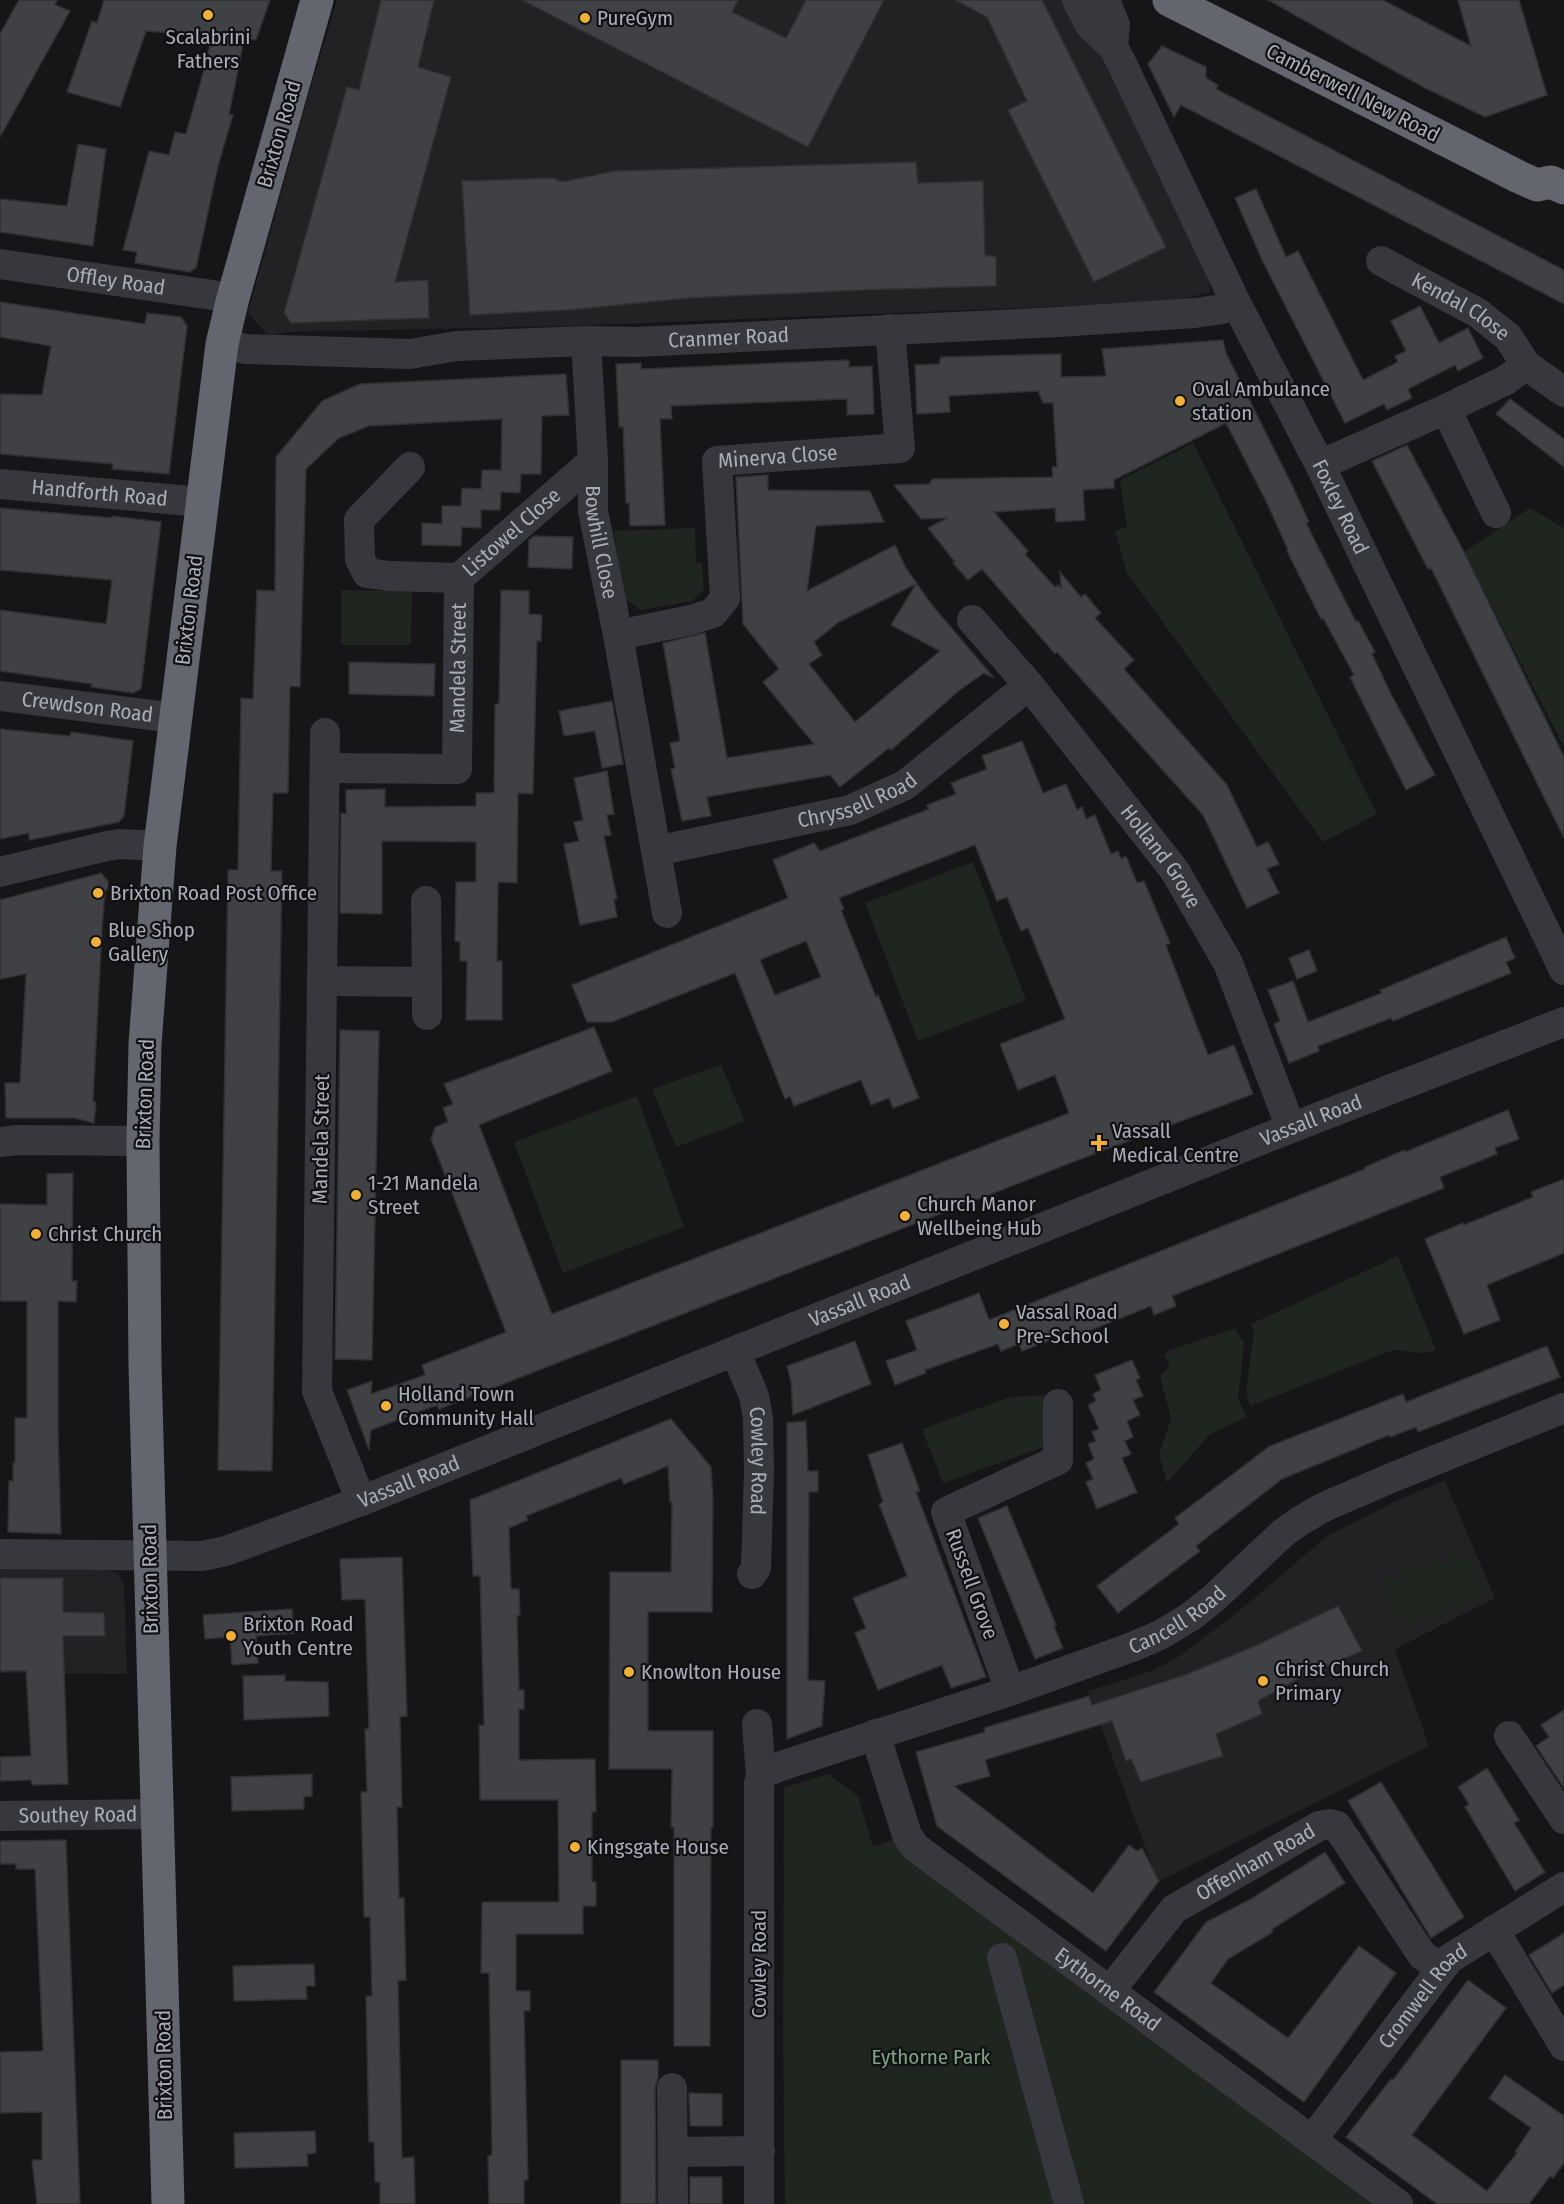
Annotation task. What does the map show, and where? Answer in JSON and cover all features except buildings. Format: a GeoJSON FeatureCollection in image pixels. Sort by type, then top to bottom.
{"type":"FeatureCollection","features":[{"type":"Feature","properties":{"kind":"highway","name":"Brixton Road"},"geometry":{"type":"LineString","coordinates":[[168,2204],[145,1366],[143,1141],[145,1044],[160,846],[222,344],[317,0]]}},
{"type":"Feature","properties":{"kind":"highway","name":"Camberwell New Road"},"geometry":{"type":"LineString","coordinates":[[1169,0],[1551,187],[1542,198],[1564,210]]}},
{"type":"Feature","properties":{"kind":"street","name":"Foxley Road"},"geometry":{"type":"LineString","coordinates":[[1077,0],[1090,25],[1113,47],[1236,303],[1320,465],[1564,970]]}},
{"type":"Feature","properties":{"kind":"street","name":"Foxley Road"},"geometry":{"type":"LineString","coordinates":[[1105,0],[1115,26],[1113,47]]}},
{"type":"Feature","properties":{"kind":"street","name":"Kendal Close"},"geometry":{"type":"LineString","coordinates":[[1381,261],[1478,313],[1508,337],[1526,365],[1564,392]]}},
{"type":"Feature","properties":{"kind":"street","name":"Offley Road"},"geometry":{"type":"LineString","coordinates":[[0,264],[233,298]]}},
{"type":"Feature","properties":{"kind":"street","name":"Cranmer Road"},"geometry":{"type":"LineString","coordinates":[[222,344],[246,349],[410,354],[456,346],[586,341],[637,342],[1059,322],[1195,313],[1223,309],[1236,303]]}},
{"type":"Feature","properties":{"kind":"street","name":"Minerva Close"},"geometry":{"type":"LineString","coordinates":[[618,635],[691,620],[713,613],[725,598],[717,461],[900,448],[890,329]]}},
{"type":"Feature","properties":{"kind":"street","name":"Bowhill Close"},"geometry":{"type":"LineString","coordinates":[[586,341],[593,460],[593,511],[618,635],[656,851]]}},
{"type":"Feature","properties":{"kind":"street","name":"Kendal Close"},"geometry":{"type":"LineString","coordinates":[[1320,465],[1446,410],[1506,380],[1526,365]]}},
{"type":"Feature","properties":{"kind":"street"},"geometry":{"type":"LineString","coordinates":[[1446,410],[1496,513]]}},
{"type":"Feature","properties":{"kind":"street","name":"Listowel Close"},"geometry":{"type":"LineString","coordinates":[[410,467],[359,520],[360,559],[367,573],[389,576],[459,578],[593,460]]}},
{"type":"Feature","properties":{"kind":"street","name":"Handforth Road"},"geometry":{"type":"LineString","coordinates":[[0,484],[201,502]]}},
{"type":"Feature","properties":{"kind":"street","name":"Mandela Street"},"geometry":{"type":"LineString","coordinates":[[326,768],[457,769],[459,578]]}},
{"type":"Feature","properties":{"kind":"street","name":"Holland Grove"},"geometry":{"type":"LineString","coordinates":[[972,620],[1029,685],[1175,871],[1227,963],[1291,1128]]}},
{"type":"Feature","properties":{"kind":"street","name":"Chryssell Road"},"geometry":{"type":"LineString","coordinates":[[656,851],[850,810],[905,785],[1029,685]]}},
{"type":"Feature","properties":{"kind":"street","name":"Crewdson Road"},"geometry":{"type":"LineString","coordinates":[[0,696],[176,718]]}},
{"type":"Feature","properties":{"kind":"street","name":"Mandela Street"},"geometry":{"type":"LineString","coordinates":[[325,733],[317,1391],[361,1501]]}},
{"type":"Feature","properties":{"kind":"street"},"geometry":{"type":"LineString","coordinates":[[0,872],[107,846],[120,844],[160,846]]}},
{"type":"Feature","properties":{"kind":"street"},"geometry":{"type":"LineString","coordinates":[[656,851],[667,913]]}},
{"type":"Feature","properties":{"kind":"street"},"geometry":{"type":"LineString","coordinates":[[426,901],[426,1015]]}},
{"type":"Feature","properties":{"kind":"street"},"geometry":{"type":"LineString","coordinates":[[323,981],[427,982]]}},
{"type":"Feature","properties":{"kind":"street","name":"Vassall Road"},"geometry":{"type":"LineString","coordinates":[[0,1554],[189,1557],[226,1551],[361,1501],[1291,1128],[1564,1022]]}},
{"type":"Feature","properties":{"kind":"street"},"geometry":{"type":"LineString","coordinates":[[0,1142],[17,1140],[143,1141]]}},
{"type":"Feature","properties":{"kind":"street","name":"Cowley Road"},"geometry":{"type":"LineString","coordinates":[[735,1351],[754,1396],[758,1418],[756,1569],[752,1574]]}},
{"type":"Feature","properties":{"kind":"street","name":"Russell Grove"},"geometry":{"type":"LineString","coordinates":[[1010,1691],[946,1512],[1058,1460],[1058,1404]]}},
{"type":"Feature","properties":{"kind":"street","name":"Cancell Road"},"geometry":{"type":"LineString","coordinates":[[761,1776],[768,1771],[875,1734],[1010,1691],[1160,1635],[1190,1617],[1214,1598],[1283,1533],[1324,1507],[1564,1408]]}},
{"type":"Feature","properties":{"kind":"street","name":"Cowley Road"},"geometry":{"type":"LineString","coordinates":[[757,1724],[761,1776],[759,1783],[759,2204]]}},
{"type":"Feature","properties":{"kind":"street","name":"Eythorne Road"},"geometry":{"type":"LineString","coordinates":[[875,1734],[907,1835],[915,1847],[1398,2204]]}},
{"type":"Feature","properties":{"kind":"street"},"geometry":{"type":"LineString","coordinates":[[1509,1736],[1564,1819]]}},
{"type":"Feature","properties":{"kind":"street","name":"Southey Road"},"geometry":{"type":"LineString","coordinates":[[0,1816],[156,1814]]}},
{"type":"Feature","properties":{"kind":"street","name":"Offenham Road"},"geometry":{"type":"LineString","coordinates":[[1110,1991],[1174,1909],[1319,1826],[1330,1824],[1337,1826],[1422,1955],[1440,1968]]}},
{"type":"Feature","properties":{"kind":"street","name":"Cromwell Road"},"geometry":{"type":"LineString","coordinates":[[1312,2140],[1440,1968],[1459,1951],[1564,1887]]}},
{"type":"Feature","properties":{"kind":"street"},"geometry":{"type":"LineString","coordinates":[[1494,1930],[1564,2046]]}},
{"type":"Feature","properties":{"kind":"street"},"geometry":{"type":"LineString","coordinates":[[1002,1958],[1069,2204]]}},
{"type":"Feature","properties":{"kind":"street"},"geometry":{"type":"LineString","coordinates":[[672,2088],[672,2204]]}},
{"type":"Feature","properties":{"kind":"street"},"geometry":{"type":"LineString","coordinates":[[673,2152],[760,2151]]}},
{"type":"Feature","properties":{"kind":"shaded area"},"geometry":{"type":"Polygon","coordinates":[[[337,0],[1072,0],[1208,268],[1210,292],[1171,302],[566,326],[284,332],[270,337],[248,313],[337,0]]]}},
{"type":"Feature","properties":{"kind":"shaded area","name":"Christ Church Primary"},"geometry":{"type":"Polygon","coordinates":[[[1445,1481],[1495,1598],[1395,1649],[1429,1746],[1158,1882],[1088,1691],[1152,1671],[1178,1657],[1238,1612],[1327,1536],[1404,1497],[1445,1481]]]}},
{"type":"Feature","properties":{"kind":"shaded area"},"geometry":{"type":"Polygon","coordinates":[[[0,1568],[107,1570],[118,1573],[124,1584],[127,1674],[0,1673],[0,1568]]]}},
{"type":"Feature","properties":{"kind":"green space"},"geometry":{"type":"Polygon","coordinates":[[[1193,443],[1377,814],[1323,842],[1127,573],[1115,531],[1127,527],[1120,480],[1193,443]]]}},
{"type":"Feature","properties":{"kind":"green space"},"geometry":{"type":"Polygon","coordinates":[[[1530,508],[1564,528],[1564,747],[1464,552],[1530,508]]]}},
{"type":"Feature","properties":{"kind":"green space"},"geometry":{"type":"Polygon","coordinates":[[[695,528],[696,563],[702,563],[704,590],[692,601],[641,610],[624,598],[614,531],[695,528]]]}},
{"type":"Feature","properties":{"kind":"green space"},"geometry":{"type":"Polygon","coordinates":[[[341,590],[412,591],[411,645],[341,645],[341,590]]]}},
{"type":"Feature","properties":{"kind":"green space"},"geometry":{"type":"Polygon","coordinates":[[[973,862],[1026,1000],[918,1041],[865,903],[973,862]]]}},
{"type":"Feature","properties":{"kind":"green space"},"geometry":{"type":"Polygon","coordinates":[[[721,1065],[745,1121],[676,1147],[652,1089],[721,1065]]]}},
{"type":"Feature","properties":{"kind":"green space"},"geometry":{"type":"Polygon","coordinates":[[[637,1096],[684,1227],[563,1273],[514,1142],[637,1096]]]}},
{"type":"Feature","properties":{"kind":"green space"},"geometry":{"type":"Polygon","coordinates":[[[1398,1256],[1436,1350],[1423,1353],[1393,1350],[1250,1406],[1246,1391],[1254,1331],[1251,1324],[1398,1256]]]}},
{"type":"Feature","properties":{"kind":"green space"},"geometry":{"type":"Polygon","coordinates":[[[1235,1328],[1244,1343],[1238,1399],[1247,1417],[1209,1435],[1167,1483],[1159,1455],[1171,1419],[1160,1376],[1170,1366],[1164,1355],[1168,1351],[1235,1328]]]}},
{"type":"Feature","properties":{"kind":"green space"},"geometry":{"type":"Polygon","coordinates":[[[1048,1395],[1047,1446],[943,1483],[922,1429],[1010,1397],[1048,1395]]]}},
{"type":"Feature","properties":{"kind":"green space"},"geometry":{"type":"Polygon","coordinates":[[[1469,1551],[1485,1597],[1399,1627],[1383,1580],[1469,1551]]]}},
{"type":"Feature","properties":{"kind":"green space","name":"Eythorne Park"},"geometry":{"type":"Polygon","coordinates":[[[828,1774],[858,1796],[873,1847],[899,1838],[1377,2204],[785,2204],[784,1788],[828,1774]]]}},
{"type":"Feature","properties":{"kind":"place","name":"Scalabrini Fathers"},"geometry":{"type":"Point","coordinates":[208,15]}},
{"type":"Feature","properties":{"kind":"place","name":"PureGym"},"geometry":{"type":"Point","coordinates":[585,18]}},
{"type":"Feature","properties":{"kind":"place","name":"Oval Ambulance station"},"geometry":{"type":"Point","coordinates":[1180,401]}},
{"type":"Feature","properties":{"kind":"place","name":"Brixton Road Post Office"},"geometry":{"type":"Point","coordinates":[98,893]}},
{"type":"Feature","properties":{"kind":"place","name":"Blue Shop Gallery"},"geometry":{"type":"Point","coordinates":[96,942]}},
{"type":"Feature","properties":{"kind":"place","name":"Vassall Medical Centre"},"geometry":{"type":"Point","coordinates":[1099,1143]}},
{"type":"Feature","properties":{"kind":"place","name":"1-21 Mandela Street"},"geometry":{"type":"Point","coordinates":[356,1195]}},
{"type":"Feature","properties":{"kind":"place","name":"Church Manor Wellbeing Hub"},"geometry":{"type":"Point","coordinates":[905,1216]}},
{"type":"Feature","properties":{"kind":"place","name":"Christ Church"},"geometry":{"type":"Point","coordinates":[36,1234]}},
{"type":"Feature","properties":{"kind":"place","name":"Vassal Road Pre-School"},"geometry":{"type":"Point","coordinates":[1004,1324]}},
{"type":"Feature","properties":{"kind":"place","name":"Holland Town Community Hall"},"geometry":{"type":"Point","coordinates":[386,1406]}},
{"type":"Feature","properties":{"kind":"place","name":"Brixton Road Youth Centre"},"geometry":{"type":"Point","coordinates":[231,1636]}},
{"type":"Feature","properties":{"kind":"place","name":"Knowlton House"},"geometry":{"type":"Point","coordinates":[629,1672]}},
{"type":"Feature","properties":{"kind":"place","name":"Christ Church Primary"},"geometry":{"type":"Point","coordinates":[1263,1681]}},
{"type":"Feature","properties":{"kind":"place","name":"Kingsgate House"},"geometry":{"type":"Point","coordinates":[575,1847]}}]}
